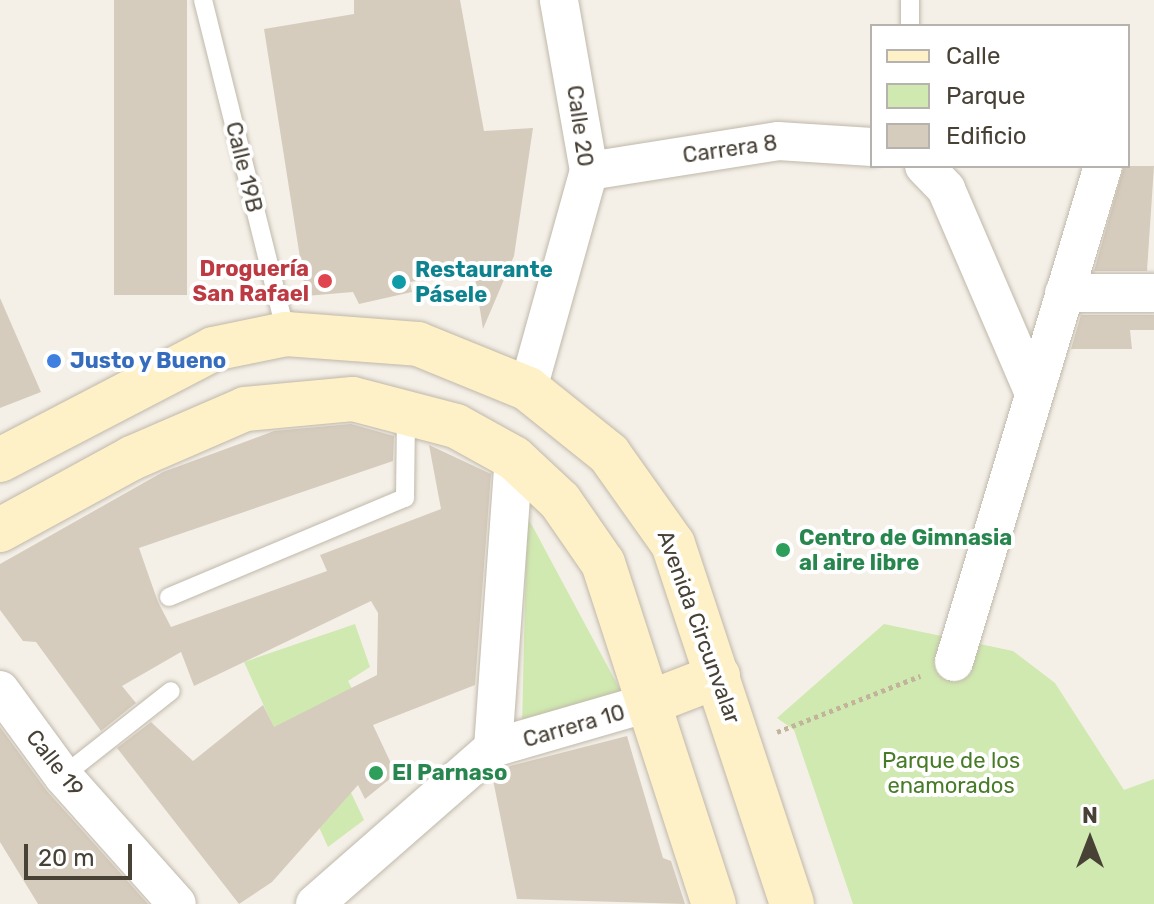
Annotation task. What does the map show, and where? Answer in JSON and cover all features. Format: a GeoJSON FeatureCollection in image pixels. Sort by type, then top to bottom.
{"type":"FeatureCollection","features":[{"type":"Feature","properties":{"kind":"main road","name":"Avenida Circunvalar"},"geometry":{"type":"LineString","coordinates":[[0,460],[213,349],[286,334],[418,344],[528,389],[609,454],[645,496],[673,544],[741,739],[792,904]]}},
{"type":"Feature","properties":{"kind":"main road"},"geometry":{"type":"LineString","coordinates":[[0,530],[132,458],[245,409],[339,399],[407,408],[514,458],[560,501],[603,563],[651,702],[714,904]]}},
{"type":"Feature","properties":{"kind":"main road"},"geometry":{"type":"LineString","coordinates":[[651,702],[718,676]]}},
{"type":"Feature","properties":{"kind":"street","name":"Calle 20"},"geometry":{"type":"LineString","coordinates":[[528,389],[589,171],[559,0]]}},
{"type":"Feature","properties":{"kind":"street","name":"Carrera 8"},"geometry":{"type":"LineString","coordinates":[[589,171],[778,141],[870,147]]}},
{"type":"Feature","properties":{"kind":"street"},"geometry":{"type":"LineString","coordinates":[[926,168],[946,189],[1034,393]]}},
{"type":"Feature","properties":{"kind":"street"},"geometry":{"type":"LineString","coordinates":[[954,662],[1102,168]]}},
{"type":"Feature","properties":{"kind":"street"},"geometry":{"type":"LineString","coordinates":[[1064,293],[1154,293]]}},
{"type":"Feature","properties":{"kind":"street"},"geometry":{"type":"LineString","coordinates":[[493,748],[514,458]]}},
{"type":"Feature","properties":{"kind":"street","name":"Calle 19"},"geometry":{"type":"LineString","coordinates":[[0,690],[63,776],[177,904]]}},
{"type":"Feature","properties":{"kind":"street","name":"Carrera 10"},"geometry":{"type":"LineString","coordinates":[[315,904],[493,748],[651,702]]}},
{"type":"Feature","properties":{"kind":"lane","name":"Calle 19B"},"geometry":{"type":"LineString","coordinates":[[203,0],[286,334]]}},
{"type":"Feature","properties":{"kind":"lane"},"geometry":{"type":"LineString","coordinates":[[910,0],[910,24]]}},
{"type":"Feature","properties":{"kind":"lane"},"geometry":{"type":"LineString","coordinates":[[169,597],[405,498],[407,408]]}},
{"type":"Feature","properties":{"kind":"lane"},"geometry":{"type":"LineString","coordinates":[[63,776],[171,691]]}},
{"type":"Feature","properties":{"kind":"path"},"geometry":{"type":"LineString","coordinates":[[741,739],[794,730],[954,662]]}},
{"type":"Feature","properties":{"kind":"green space"},"geometry":{"type":"Polygon","coordinates":[[[527,516],[623,695],[522,726],[527,516]]]}},
{"type":"Feature","properties":{"kind":"green space"},"geometry":{"type":"Polygon","coordinates":[[[355,624],[370,667],[348,681],[358,700],[315,717],[364,820],[328,847],[244,662],[355,624]]]}},
{"type":"Feature","properties":{"kind":"green space","name":"Parque de los enamorados"},"geometry":{"type":"Polygon","coordinates":[[[884,624],[1013,651],[1055,683],[1124,790],[1154,779],[1154,904],[853,904],[794,730],[777,718],[884,624]]]}},
{"type":"Feature","properties":{"kind":"building"},"geometry":{"type":"Polygon","coordinates":[[[114,0],[187,0],[187,295],[114,295],[114,0]]]}},
{"type":"Feature","properties":{"kind":"building"},"geometry":{"type":"Polygon","coordinates":[[[354,0],[460,0],[484,131],[533,128],[514,256],[483,329],[474,271],[410,282],[412,292],[359,304],[353,292],[306,296],[264,29],[354,14],[354,0]]]}},
{"type":"Feature","properties":{"kind":"building"},"geometry":{"type":"Polygon","coordinates":[[[1154,166],[1147,271],[1094,271],[1123,168],[1154,166]]]}},
{"type":"Feature","properties":{"kind":"building"},"geometry":{"type":"Polygon","coordinates":[[[0,298],[41,392],[0,408],[0,298]]]}},
{"type":"Feature","properties":{"kind":"building"},"geometry":{"type":"Polygon","coordinates":[[[1081,315],[1154,315],[1154,330],[1130,330],[1132,349],[1071,349],[1081,315]]]}},
{"type":"Feature","properties":{"kind":"building"},"geometry":{"type":"Polygon","coordinates":[[[351,424],[394,436],[393,461],[139,548],[158,602],[171,627],[327,571],[320,555],[441,509],[429,445],[491,474],[475,685],[373,725],[396,774],[365,799],[358,785],[272,882],[239,904],[117,748],[151,722],[193,761],[263,705],[274,727],[377,675],[378,613],[371,601],[194,686],[181,652],[122,686],[136,703],[101,731],[36,642],[23,641],[0,610],[0,564],[163,472],[274,431],[351,424]]]}},
{"type":"Feature","properties":{"kind":"building"},"geometry":{"type":"Polygon","coordinates":[[[0,727],[47,791],[148,904],[38,904],[0,842],[0,727]]]}},
{"type":"Feature","properties":{"kind":"building"},"geometry":{"type":"Polygon","coordinates":[[[627,736],[663,858],[671,861],[685,904],[517,899],[493,780],[510,766],[627,736]]]}},
{"type":"Feature","properties":{"kind":"place","name":"Droguería San Rafael"},"geometry":{"type":"Point","coordinates":[325,281]}},
{"type":"Feature","properties":{"kind":"place","name":"Restaurante Pásele"},"geometry":{"type":"Point","coordinates":[399,282]}},
{"type":"Feature","properties":{"kind":"place","name":"Justo y Bueno"},"geometry":{"type":"Point","coordinates":[54,361]}},
{"type":"Feature","properties":{"kind":"place","name":"Centro de Gimnasia al aire libre"},"geometry":{"type":"Point","coordinates":[783,550]}},
{"type":"Feature","properties":{"kind":"place","name":"El Parnaso"},"geometry":{"type":"Point","coordinates":[376,773]}}]}
